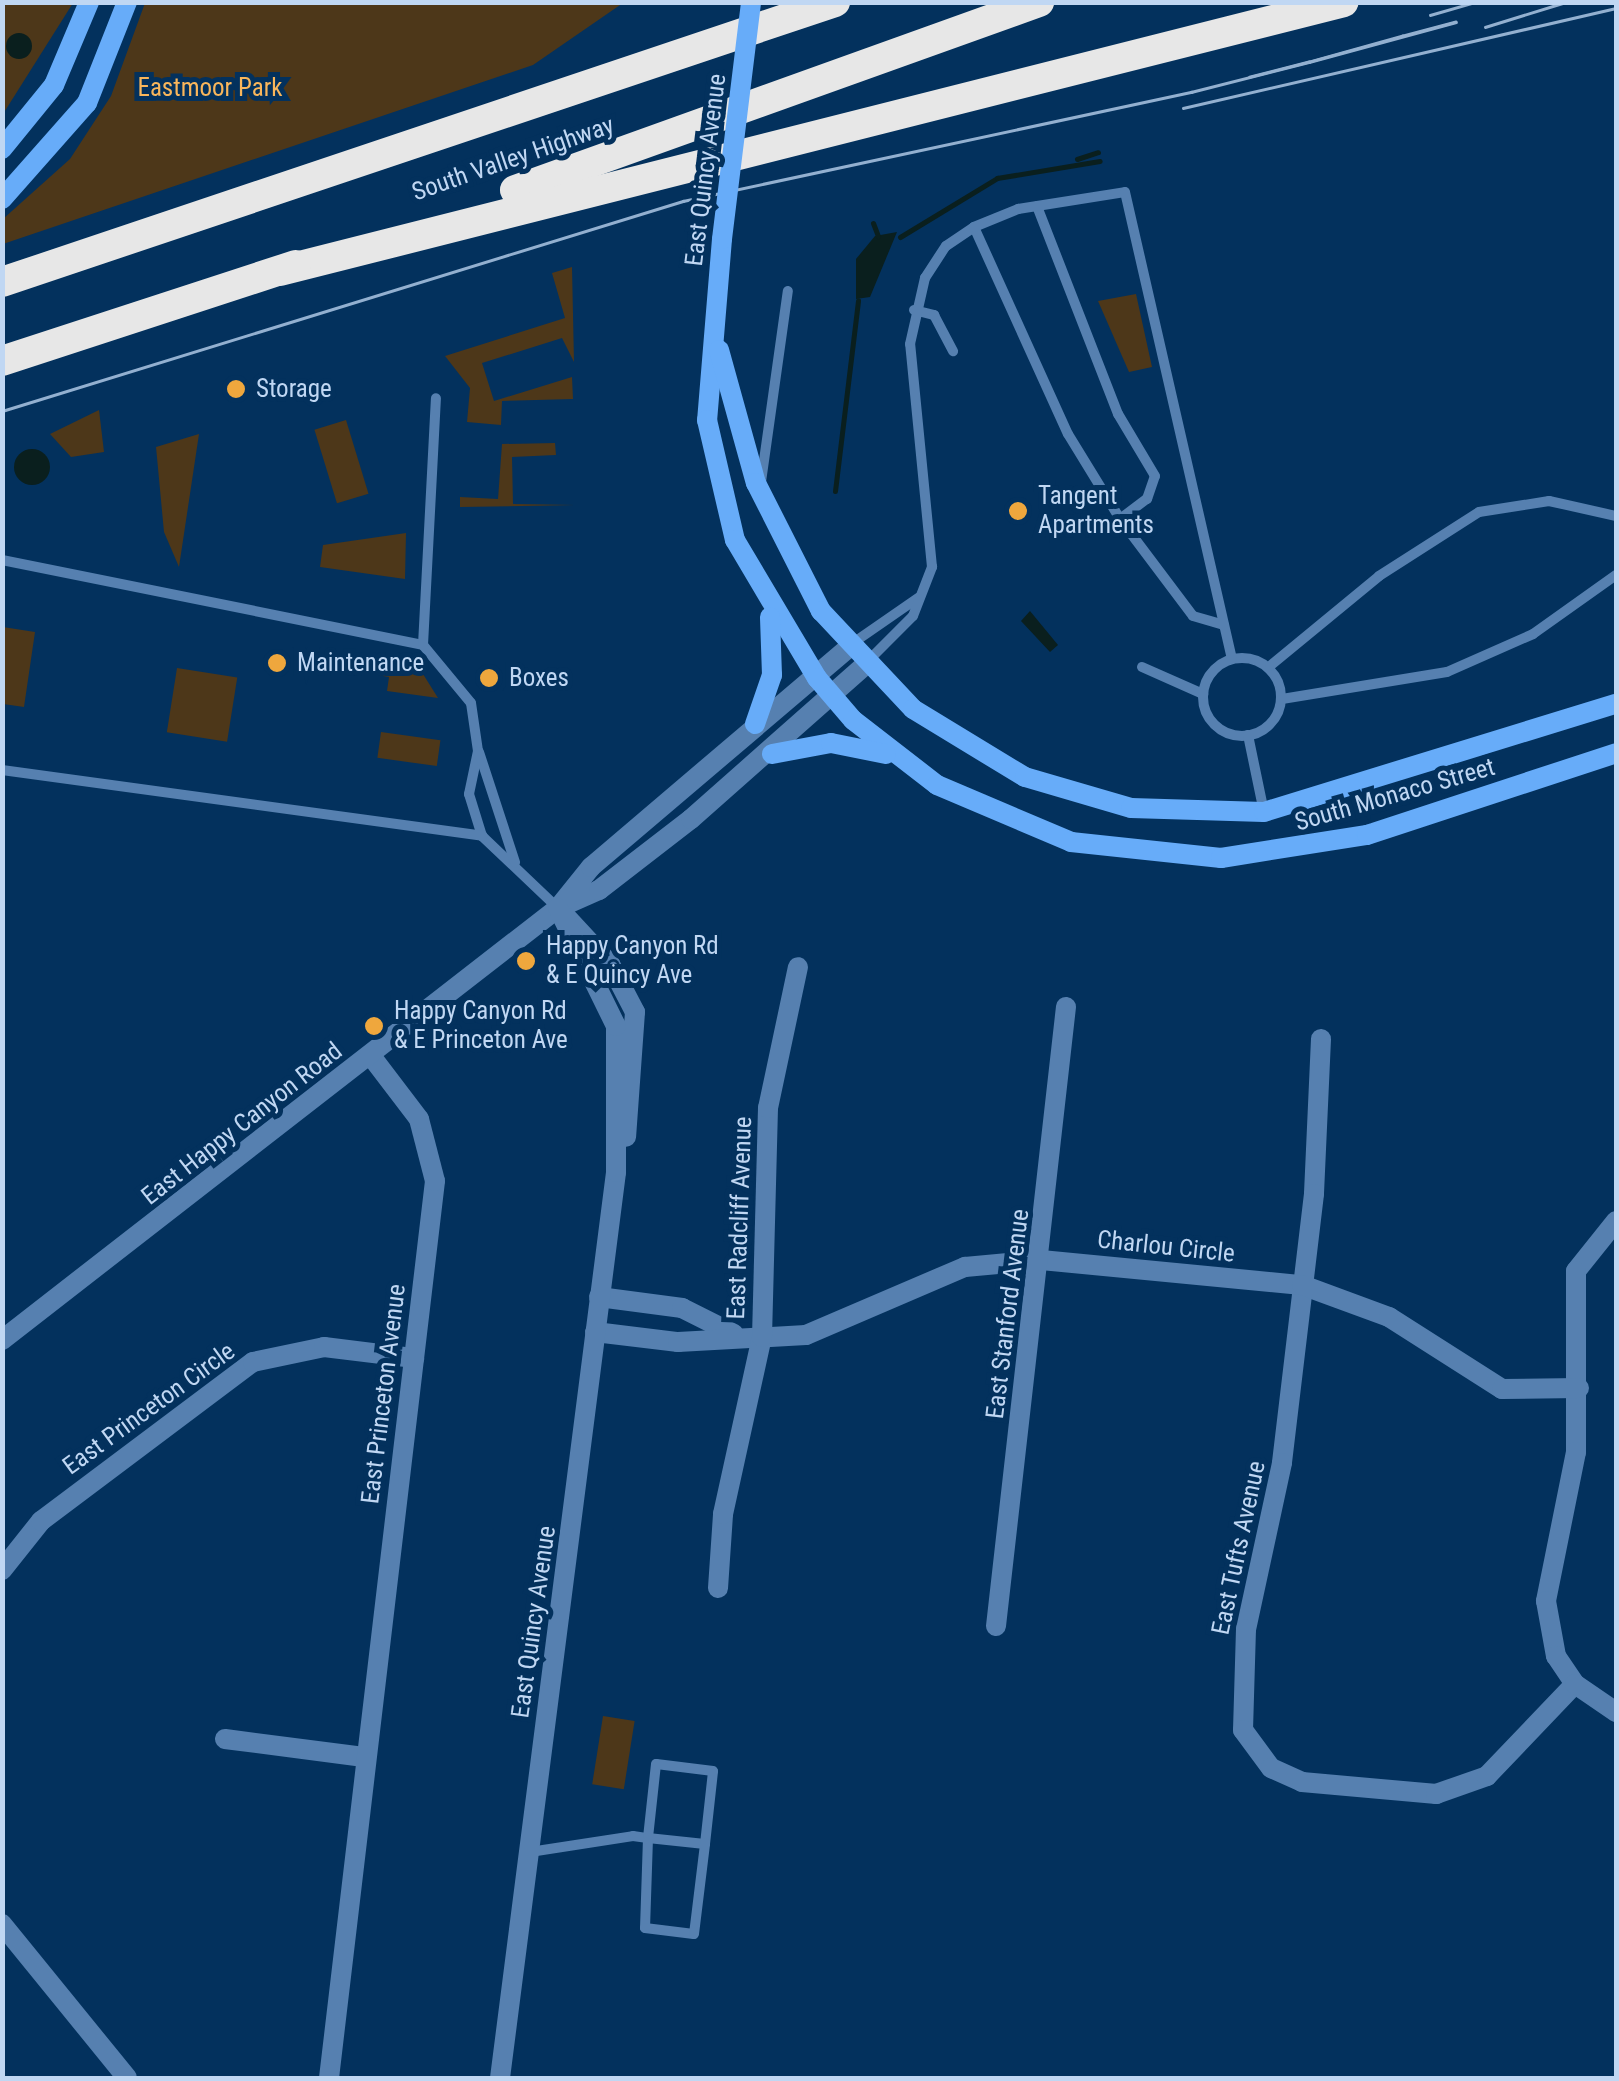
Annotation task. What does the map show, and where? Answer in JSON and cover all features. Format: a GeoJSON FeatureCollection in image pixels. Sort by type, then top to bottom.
{"type":"FeatureCollection","features":[{"type":"Feature","properties":{"kind":"highway","name":"South Valley Highway"},"geometry":{"type":"LineString","coordinates":[[2,282],[835,2]]}},
{"type":"Feature","properties":{"kind":"highway","name":"South Valley Highway"},"geometry":{"type":"LineString","coordinates":[[2,361],[280,271],[1039,2]]}},
{"type":"Feature","properties":{"kind":"highway"},"geometry":{"type":"LineString","coordinates":[[280,271],[1344,2]]}},
{"type":"Feature","properties":{"kind":"main road"},"geometry":{"type":"LineString","coordinates":[[2,149],[54,85],[89,2]]}},
{"type":"Feature","properties":{"kind":"main road"},"geometry":{"type":"LineString","coordinates":[[2,199],[87,103],[127,2]]}},
{"type":"Feature","properties":{"kind":"main road","name":"East Quincy Avenue"},"geometry":{"type":"LineString","coordinates":[[751,2],[722,239],[717,344],[707,420],[713,466],[767,606],[817,678]]}},
{"type":"Feature","properties":{"kind":"main road","name":"East Quincy Avenue"},"geometry":{"type":"LineString","coordinates":[[717,344],[760,490],[848,648]]}},
{"type":"Feature","properties":{"kind":"main road"},"geometry":{"type":"LineString","coordinates":[[755,724],[772,675],[767,606]]}},
{"type":"Feature","properties":{"kind":"main road","name":"South Monaco Street"},"geometry":{"type":"LineString","coordinates":[[848,648],[942,731],[1047,786],[1148,810],[1264,812],[1616,704]]}},
{"type":"Feature","properties":{"kind":"main road","name":"South Monaco Street"},"geometry":{"type":"LineString","coordinates":[[817,678],[901,762],[970,804],[1071,842],[1222,858],[1366,835],[1616,753]]}},
{"type":"Feature","properties":{"kind":"main road"},"geometry":{"type":"LineString","coordinates":[[772,754],[845,743],[901,762]]}},
{"type":"Feature","properties":{"kind":"street","name":"East Happy Canyon Road"},"geometry":{"type":"LineString","coordinates":[[558,908],[591,867],[848,648]]}},
{"type":"Feature","properties":{"kind":"street","name":"East Happy Canyon Road"},"geometry":{"type":"LineString","coordinates":[[2,1340],[558,908],[613,880],[772,754],[864,666]]}},
{"type":"Feature","properties":{"kind":"street","name":"East Quincy Avenue"},"geometry":{"type":"LineString","coordinates":[[500,2078],[616,1172],[616,1026],[558,908]]}},
{"type":"Feature","properties":{"kind":"street","name":"East Radcliff Avenue"},"geometry":{"type":"LineString","coordinates":[[718,1588],[723,1514],[762,1337],[764,1142],[798,968]]}},
{"type":"Feature","properties":{"kind":"street","name":"East Stanford Avenue"},"geometry":{"type":"LineString","coordinates":[[996,1626],[1066,1006]]}},
{"type":"Feature","properties":{"kind":"street","name":"East Tufts Avenue"},"geometry":{"type":"LineString","coordinates":[[1320,1039],[1302,1285],[1282,1463],[1238,1692],[1248,1740],[1271,1768],[1302,1782],[1436,1794],[1487,1776],[1575,1684]]}},
{"type":"Feature","properties":{"kind":"street","name":"East Princeton Avenue"},"geometry":{"type":"LineString","coordinates":[[330,2078],[435,1167],[419,1118],[371,1056]]}},
{"type":"Feature","properties":{"kind":"street"},"geometry":{"type":"LineString","coordinates":[[1616,1221],[1576,1271],[1579,1388],[1546,1600],[1556,1656],[1575,1684],[1616,1712]]}},
{"type":"Feature","properties":{"kind":"street","name":"Charlou Circle"},"geometry":{"type":"LineString","coordinates":[[595,1332],[678,1342],[734,1334],[762,1337],[842,1324],[965,1267],[1040,1260],[1302,1285],[1388,1318],[1502,1389],[1579,1388]]}},
{"type":"Feature","properties":{"kind":"street","name":"Charlou Circle"},"geometry":{"type":"LineString","coordinates":[[599,1297],[682,1308],[734,1334]]}},
{"type":"Feature","properties":{"kind":"street","name":"East Princeton Circle"},"geometry":{"type":"LineString","coordinates":[[2,1570],[41,1521],[253,1362],[324,1347],[414,1358]]}},
{"type":"Feature","properties":{"kind":"street"},"geometry":{"type":"LineString","coordinates":[[226,1739],[364,1757]]}},
{"type":"Feature","properties":{"kind":"street"},"geometry":{"type":"LineString","coordinates":[[2,1924],[127,2078]]}},
{"type":"Feature","properties":{"kind":"lane"},"geometry":{"type":"LineString","coordinates":[[864,666],[913,616],[935,545],[914,310],[946,246],[974,227],[1038,206],[1125,192],[1232,659]]}},
{"type":"Feature","properties":{"kind":"lane"},"geometry":{"type":"LineString","coordinates":[[1038,206],[1118,414],[1155,476],[1148,499],[1120,519]]}},
{"type":"Feature","properties":{"kind":"lane"},"geometry":{"type":"LineString","coordinates":[[974,227],[1068,434],[1120,519],[1193,616],[1224,625]]}},
{"type":"Feature","properties":{"kind":"lane"},"geometry":{"type":"LineString","coordinates":[[760,490],[788,291]]}},
{"type":"Feature","properties":{"kind":"lane"},"geometry":{"type":"LineString","coordinates":[[914,310],[934,315],[953,351]]}},
{"type":"Feature","properties":{"kind":"lane"},"geometry":{"type":"LineString","coordinates":[[423,646],[436,398]]}},
{"type":"Feature","properties":{"kind":"lane"},"geometry":{"type":"LineString","coordinates":[[1232,659],[1270,666],[1379,576],[1479,512],[1549,501],[1616,516]]}},
{"type":"Feature","properties":{"kind":"lane"},"geometry":{"type":"LineString","coordinates":[[2,560],[423,646],[466,690],[478,751],[515,862]]}},
{"type":"Feature","properties":{"kind":"lane"},"geometry":{"type":"LineString","coordinates":[[1282,699],[1447,672],[1533,634],[1616,576]]}},
{"type":"Feature","properties":{"kind":"lane"},"geometry":{"type":"LineString","coordinates":[[848,648],[918,598]]}},
{"type":"Feature","properties":{"kind":"lane"},"geometry":{"type":"LineString","coordinates":[[1203,694],[1232,659]]}},
{"type":"Feature","properties":{"kind":"lane"},"geometry":{"type":"LineString","coordinates":[[1248,736],[1272,721],[1282,699],[1270,666]]}},
{"type":"Feature","properties":{"kind":"lane"},"geometry":{"type":"LineString","coordinates":[[1142,667],[1203,694],[1214,724],[1248,736]]}},
{"type":"Feature","properties":{"kind":"lane"},"geometry":{"type":"LineString","coordinates":[[1248,736],[1264,812]]}},
{"type":"Feature","properties":{"kind":"lane"},"geometry":{"type":"LineString","coordinates":[[478,751],[469,794],[482,836]]}},
{"type":"Feature","properties":{"kind":"lane"},"geometry":{"type":"LineString","coordinates":[[2,770],[482,836],[515,862],[558,908]]}},
{"type":"Feature","properties":{"kind":"lane"},"geometry":{"type":"LineString","coordinates":[[656,1764],[713,1771],[694,1934],[644,1928],[648,1838],[656,1764]]}},
{"type":"Feature","properties":{"kind":"lane"},"geometry":{"type":"LineString","coordinates":[[529,1852],[648,1838],[705,1844]]}},
{"type":"Feature","properties":{"kind":"green space","name":"Eastmoor Park"},"geometry":{"type":"Polygon","coordinates":[[[145,2],[623,3],[533,65],[3,244],[3,219],[70,159],[111,96],[145,2]]]}},
{"type":"Feature","properties":{"kind":"green space"},"geometry":{"type":"Polygon","coordinates":[[[3,3],[73,3],[3,114],[3,3]]]}},
{"type":"Feature","properties":{"kind":"green space"},"geometry":{"type":"Polygon","coordinates":[[[572,267],[574,362],[562,338],[482,363],[494,401],[572,377],[573,399],[502,401],[501,425],[467,422],[470,388],[445,356],[565,318],[552,273],[572,267]]]}},
{"type":"Feature","properties":{"kind":"green space"},"geometry":{"type":"Polygon","coordinates":[[[1136,294],[1152,367],[1129,372],[1098,301],[1136,294]]]}},
{"type":"Feature","properties":{"kind":"green space"},"geometry":{"type":"Polygon","coordinates":[[[99,410],[104,452],[71,457],[50,434],[99,410]]]}},
{"type":"Feature","properties":{"kind":"green space"},"geometry":{"type":"Polygon","coordinates":[[[346,420],[369,494],[337,503],[314,430],[346,420]]]}},
{"type":"Feature","properties":{"kind":"green space"},"geometry":{"type":"Polygon","coordinates":[[[199,434],[179,567],[164,532],[156,447],[199,434]]]}},
{"type":"Feature","properties":{"kind":"green space"},"geometry":{"type":"Polygon","coordinates":[[[555,443],[556,455],[512,457],[513,504],[575,505],[460,507],[460,497],[498,499],[502,444],[555,443]]]}},
{"type":"Feature","properties":{"kind":"green space"},"geometry":{"type":"Polygon","coordinates":[[[406,533],[405,579],[320,567],[323,545],[406,533]]]}},
{"type":"Feature","properties":{"kind":"green space"},"geometry":{"type":"Polygon","coordinates":[[[3,627],[35,632],[24,707],[3,704],[3,627]]]}},
{"type":"Feature","properties":{"kind":"green space"},"geometry":{"type":"Polygon","coordinates":[[[349,659],[423,674],[438,698],[387,691],[389,677],[347,670],[349,659]]]}},
{"type":"Feature","properties":{"kind":"green space"},"geometry":{"type":"Polygon","coordinates":[[[177,668],[237,678],[227,742],[167,732],[177,668]]]}},
{"type":"Feature","properties":{"kind":"green space"},"geometry":{"type":"Polygon","coordinates":[[[381,732],[440,740],[437,766],[377,758],[381,732]]]}},
{"type":"Feature","properties":{"kind":"green space"},"geometry":{"type":"Polygon","coordinates":[[[603,1716],[635,1721],[624,1789],[592,1784],[603,1716]]]}},
{"type":"Feature","properties":{"kind":"shaded area"},"geometry":{"type":"Polygon","coordinates":[[[19,33],[28,37],[32,46],[28,55],[19,59],[10,55],[6,46],[10,37],[19,33]]]}},
{"type":"Feature","properties":{"kind":"shaded area"},"geometry":{"type":"Polygon","coordinates":[[[897,232],[870,297],[856,299],[856,259],[875,236],[897,232]]]}},
{"type":"Feature","properties":{"kind":"shaded area"},"geometry":{"type":"Polygon","coordinates":[[[32,449],[45,454],[50,467],[45,480],[32,485],[19,480],[14,467],[19,454],[32,449]]]}},
{"type":"Feature","properties":{"kind":"shaded area"},"geometry":{"type":"Polygon","coordinates":[[[1030,611],[1058,645],[1050,652],[1021,621],[1030,611]]]}},
{"type":"Feature","properties":{"kind":"waterway"},"geometry":{"type":"LineString","coordinates":[[1077,159],[1098,152]]}},
{"type":"Feature","properties":{"kind":"waterway"},"geometry":{"type":"LineString","coordinates":[[900,237],[997,178],[1100,161]]}},
{"type":"Feature","properties":{"kind":"waterway"},"geometry":{"type":"LineString","coordinates":[[873,223],[878,236]]}},
{"type":"Feature","properties":{"kind":"waterway"},"geometry":{"type":"LineString","coordinates":[[835,491],[858,300]]}},
{"type":"Feature","properties":{"kind":"tram line"},"geometry":{"type":"LineString","coordinates":[[1430,15],[1475,2]]}},
{"type":"Feature","properties":{"kind":"tram line"},"geometry":{"type":"LineString","coordinates":[[1485,27],[1566,2]]}},
{"type":"Feature","properties":{"kind":"tram line"},"geometry":{"type":"LineString","coordinates":[[1183,108],[1616,8]]}},
{"type":"Feature","properties":{"kind":"tram line"},"geometry":{"type":"LineString","coordinates":[[2,411],[683,201],[1191,92],[1309,62],[1456,22],[1403,36],[1309,62],[1250,77]]}},
{"type":"Feature","properties":{"kind":"place","name":"Storage"},"geometry":{"type":"Point","coordinates":[236,389]}},
{"type":"Feature","properties":{"kind":"place","name":"Tangent Apartments"},"geometry":{"type":"Point","coordinates":[1018,511]}},
{"type":"Feature","properties":{"kind":"place","name":"Maintenance"},"geometry":{"type":"Point","coordinates":[277,663]}},
{"type":"Feature","properties":{"kind":"place","name":"Boxes"},"geometry":{"type":"Point","coordinates":[489,678]}},
{"type":"Feature","properties":{"kind":"place","name":"Happy Canyon Rd & E Quincy Ave"},"geometry":{"type":"Point","coordinates":[526,961]}},
{"type":"Feature","properties":{"kind":"place","name":"Happy Canyon Rd & E Princeton Ave"},"geometry":{"type":"Point","coordinates":[374,1026]}}]}
